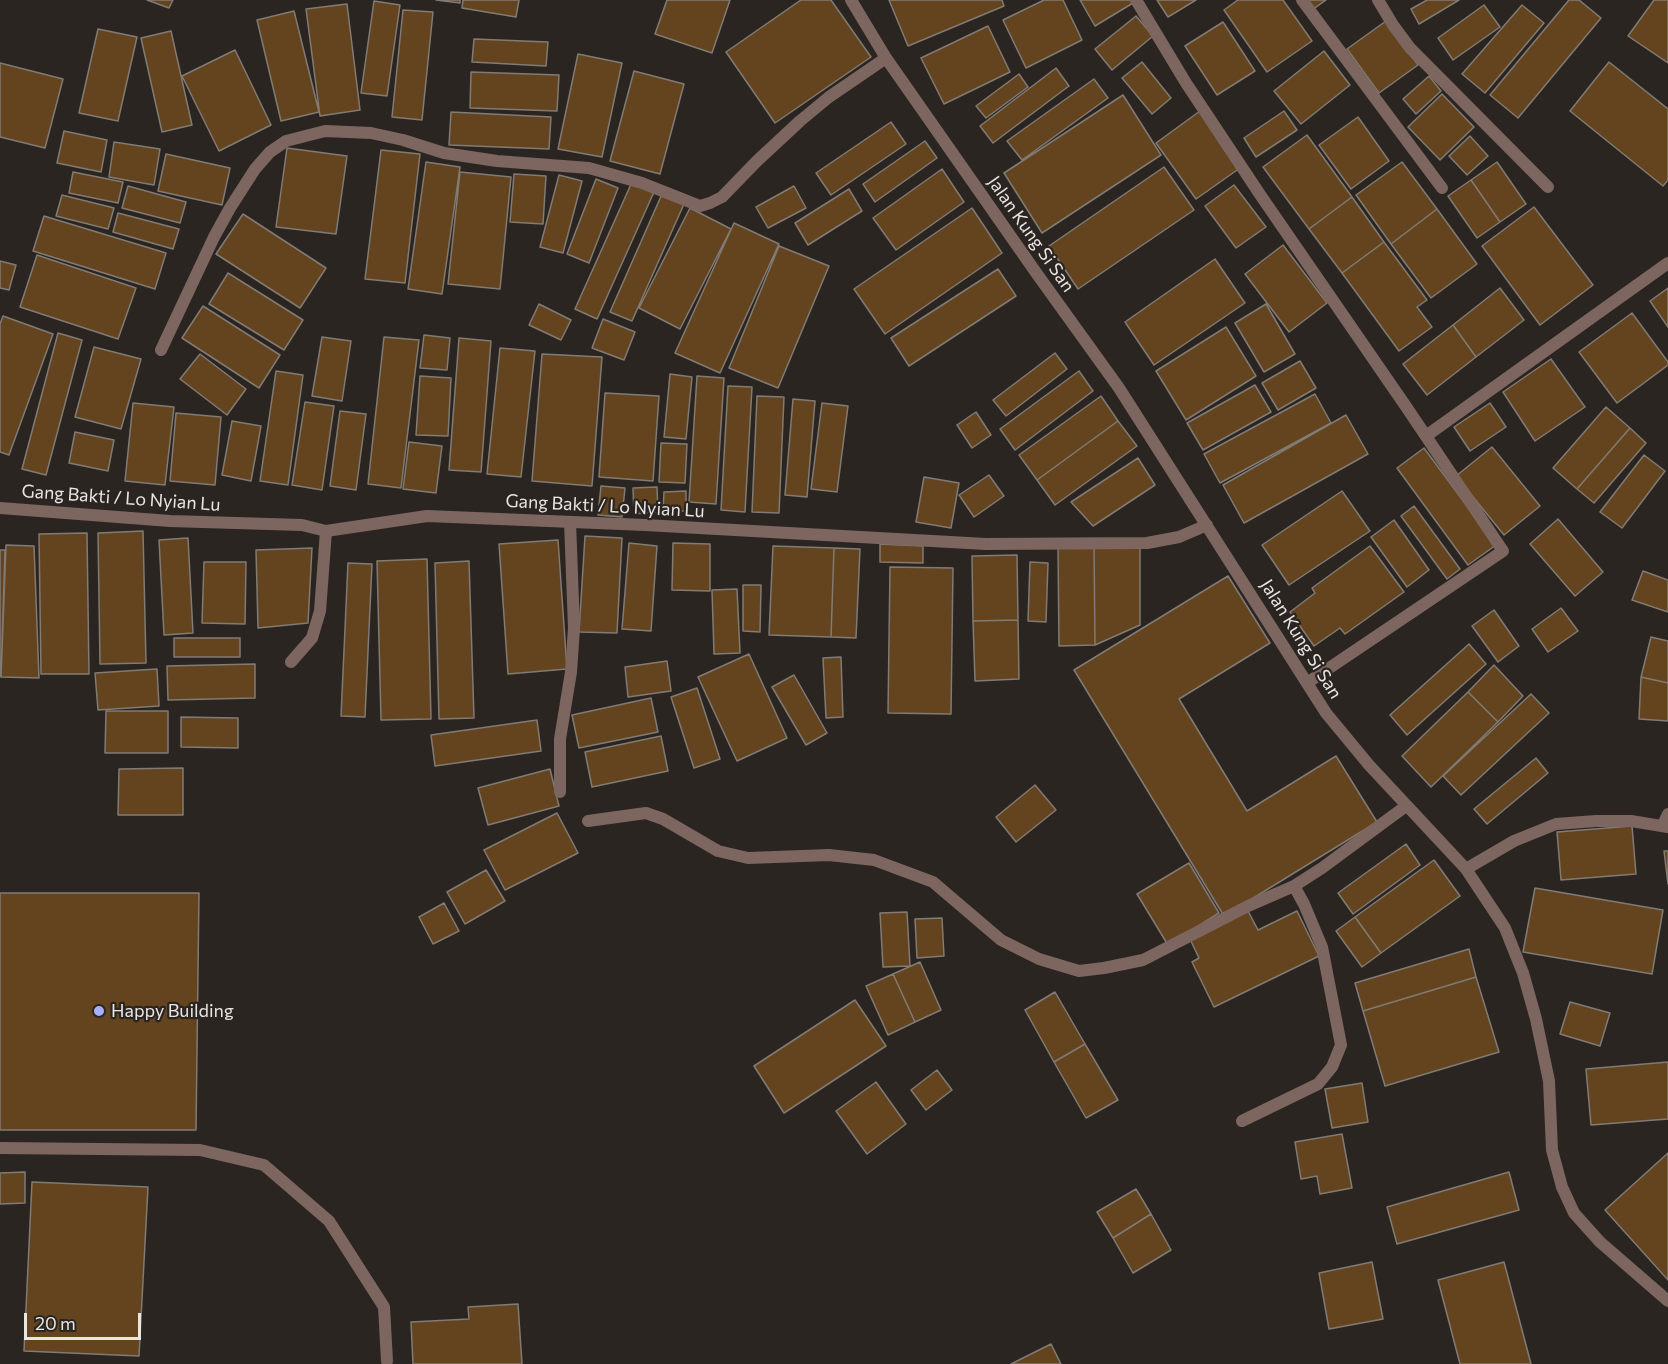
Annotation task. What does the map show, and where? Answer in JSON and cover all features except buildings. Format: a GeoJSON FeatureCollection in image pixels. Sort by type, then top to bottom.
{"type":"FeatureCollection","features":[{"type":"Feature","properties":{"kind":"street","name":"Jalan Kung Si San"},"geometry":{"type":"LineString","coordinates":[[851,0],[886,58],[1119,388],[1326,713],[1369,765],[1466,869],[1505,928],[1523,973],[1536,1018],[1549,1080],[1552,1149],[1562,1187],[1574,1214],[1600,1242],[1668,1301]]}},
{"type":"Feature","properties":{"kind":"street"},"geometry":{"type":"LineString","coordinates":[[1136,0],[1186,83],[1261,196],[1503,551],[1307,683]]}},
{"type":"Feature","properties":{"kind":"street"},"geometry":{"type":"LineString","coordinates":[[1302,0],[1442,188]]}},
{"type":"Feature","properties":{"kind":"street"},"geometry":{"type":"LineString","coordinates":[[1378,0],[1410,48],[1548,187]]}},
{"type":"Feature","properties":{"kind":"street"},"geometry":{"type":"LineString","coordinates":[[161,350],[213,237],[230,208],[255,169],[270,152],[286,141],[325,131],[371,133],[444,153],[497,161],[589,168],[642,183],[700,206],[722,197],[800,121],[829,97],[886,58]]}},
{"type":"Feature","properties":{"kind":"street"},"geometry":{"type":"LineString","coordinates":[[1426,436],[1668,263]]}},
{"type":"Feature","properties":{"kind":"street","name":"Gang Bakti / Lo Nyian Lu"},"geometry":{"type":"LineString","coordinates":[[0,508],[170,521],[302,525],[326,531],[427,516],[1008,544],[1147,543],[1179,537],[1207,525]]}},
{"type":"Feature","properties":{"kind":"street"},"geometry":{"type":"LineString","coordinates":[[560,792],[560,739],[571,672],[574,628],[570,522]]}},
{"type":"Feature","properties":{"kind":"street"},"geometry":{"type":"LineString","coordinates":[[291,662],[312,638],[320,611],[326,531]]}},
{"type":"Feature","properties":{"kind":"street"},"geometry":{"type":"LineString","coordinates":[[588,821],[646,813],[663,819],[718,851],[748,858],[829,855],[874,860],[933,882],[1001,940],[1040,959],[1079,970],[1104,968],[1143,960],[1227,916],[1294,886],[1406,806]]}},
{"type":"Feature","properties":{"kind":"street"},"geometry":{"type":"LineString","coordinates":[[1466,869],[1514,842],[1556,824],[1596,821],[1666,822]]}},
{"type":"Feature","properties":{"kind":"street"},"geometry":{"type":"LineString","coordinates":[[1242,1121],[1318,1084],[1332,1067],[1341,1044],[1322,947],[1294,886]]}},
{"type":"Feature","properties":{"kind":"street"},"geometry":{"type":"LineString","coordinates":[[0,1148],[200,1150],[264,1165],[329,1221],[384,1307],[387,1361]]}},
{"type":"Feature","properties":{"kind":"place","name":"Happy Building"},"geometry":{"type":"Point","coordinates":[99,1011]}}]}
